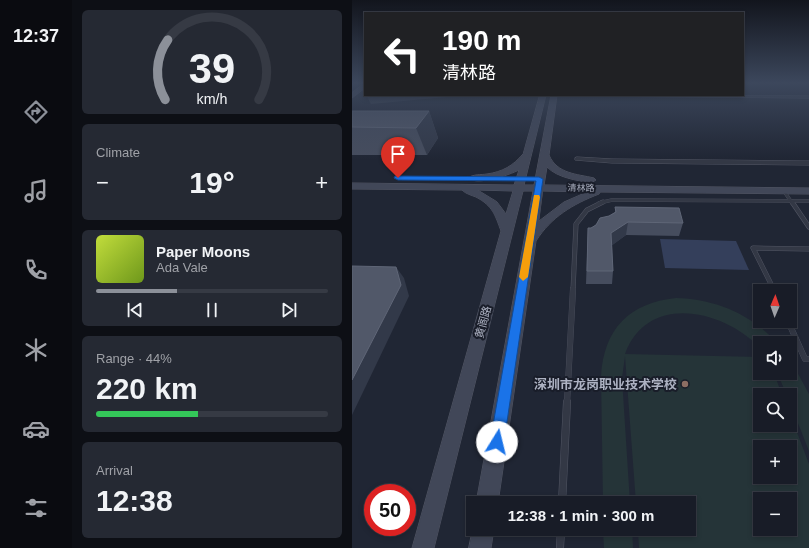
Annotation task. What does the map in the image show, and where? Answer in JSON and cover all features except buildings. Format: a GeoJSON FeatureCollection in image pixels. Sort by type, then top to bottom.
{"type":"FeatureCollection","features":[{"type":"Feature","properties":{"kind":"main road","name":"黄阁路"},"geometry":{"type":"LineString","coordinates":[[423,548],[539,109]]}},
{"type":"Feature","properties":{"kind":"main road"},"geometry":{"type":"LineString","coordinates":[[488,496],[552,109]]}},
{"type":"Feature","properties":{"kind":"main road"},"geometry":{"type":"LineString","coordinates":[[473,178],[499,175],[510,171],[518,166],[527,154]]}},
{"type":"Feature","properties":{"kind":"main road"},"geometry":{"type":"LineString","coordinates":[[544,155],[545,160],[556,171],[578,178],[591,180]]}},
{"type":"Feature","properties":{"kind":"main road","name":"清林路"},"geometry":{"type":"LineString","coordinates":[[352,177],[473,178],[609,189],[683,185],[809,182]]}},
{"type":"Feature","properties":{"kind":"main road","name":"清林路"},"geometry":{"type":"LineString","coordinates":[[539,184],[591,180],[784,191],[809,191]]}},
{"type":"Feature","properties":{"kind":"main road","name":"清林路"},"geometry":{"type":"LineString","coordinates":[[352,186],[453,187],[520,183]]}},
{"type":"Feature","properties":{"kind":"main road"},"geometry":{"type":"LineString","coordinates":[[453,187],[473,191],[490,201],[502,215],[507,232]]}},
{"type":"Feature","properties":{"kind":"main road"},"geometry":{"type":"LineString","coordinates":[[529,243],[536,231],[554,212],[583,196],[609,189]]}},
{"type":"Feature","properties":{"kind":"main road"},"geometry":{"type":"LineString","coordinates":[[480,548],[482,536]]}},
{"type":"Feature","properties":{"kind":"street"},"geometry":{"type":"LineString","coordinates":[[577,159],[612,161],[809,163]]}},
{"type":"Feature","properties":{"kind":"lane"},"geometry":{"type":"LineString","coordinates":[[784,191],[809,227]]}},
{"type":"Feature","properties":{"kind":"lane"},"geometry":{"type":"LineString","coordinates":[[562,496],[576,224],[583,211],[594,204],[612,200],[809,201]]}},
{"type":"Feature","properties":{"kind":"lane"},"geometry":{"type":"LineString","coordinates":[[771,284],[753,248],[809,249]]}},
{"type":"Feature","properties":{"kind":"lane"},"geometry":{"type":"LineString","coordinates":[[791,328],[805,359],[809,359]]}},
{"type":"Feature","properties":{"kind":"lane"},"geometry":{"type":"LineString","coordinates":[[560,548],[561,536]]}},
{"type":"Feature","properties":{"kind":"shaded area"},"geometry":{"type":"Polygon","coordinates":[[[676,298],[705,301],[744,316],[753,322],[753,328],[761,328],[770,336],[753,336],[753,342],[727,324],[708,317],[688,314],[668,315],[651,322],[636,334],[625,354],[753,357],[753,380],[777,380],[779,388],[753,388],[753,432],[797,432],[809,464],[809,548],[639,548],[638,536],[696,536],[696,496],[635,496],[625,356],[622,378],[630,496],[603,496],[601,376],[603,359],[607,345],[622,321],[632,312],[659,301],[676,298]]]}},
{"type":"Feature","properties":{"kind":"shaded area"},"geometry":{"type":"Polygon","coordinates":[[[797,372],[809,394],[809,451],[797,421],[797,388],[784,388],[780,380],[797,380],[797,372]]]}},
{"type":"Feature","properties":{"kind":"shaded area"},"geometry":{"type":"Polygon","coordinates":[[[603,536],[632,536],[633,548],[604,548],[603,536]]]}},
{"type":"Feature","properties":{"kind":"water"},"geometry":{"type":"Polygon","coordinates":[[[660,239],[736,241],[749,270],[665,268],[660,239]]]}},
{"type":"Feature","properties":{"kind":"slow traffic"},"geometry":{"type":"LineString","coordinates":[[523,277],[537,197]]}},
{"type":"Feature","properties":{"kind":"place","name":"深圳市龙岗职业技术学校"},"geometry":{"type":"Point","coordinates":[685,384]}},
{"type":"Feature","properties":{"kind":"route"},"geometry":{"type":"LineString","coordinates":[[398,178],[539,179],[497,442]]}}]}
